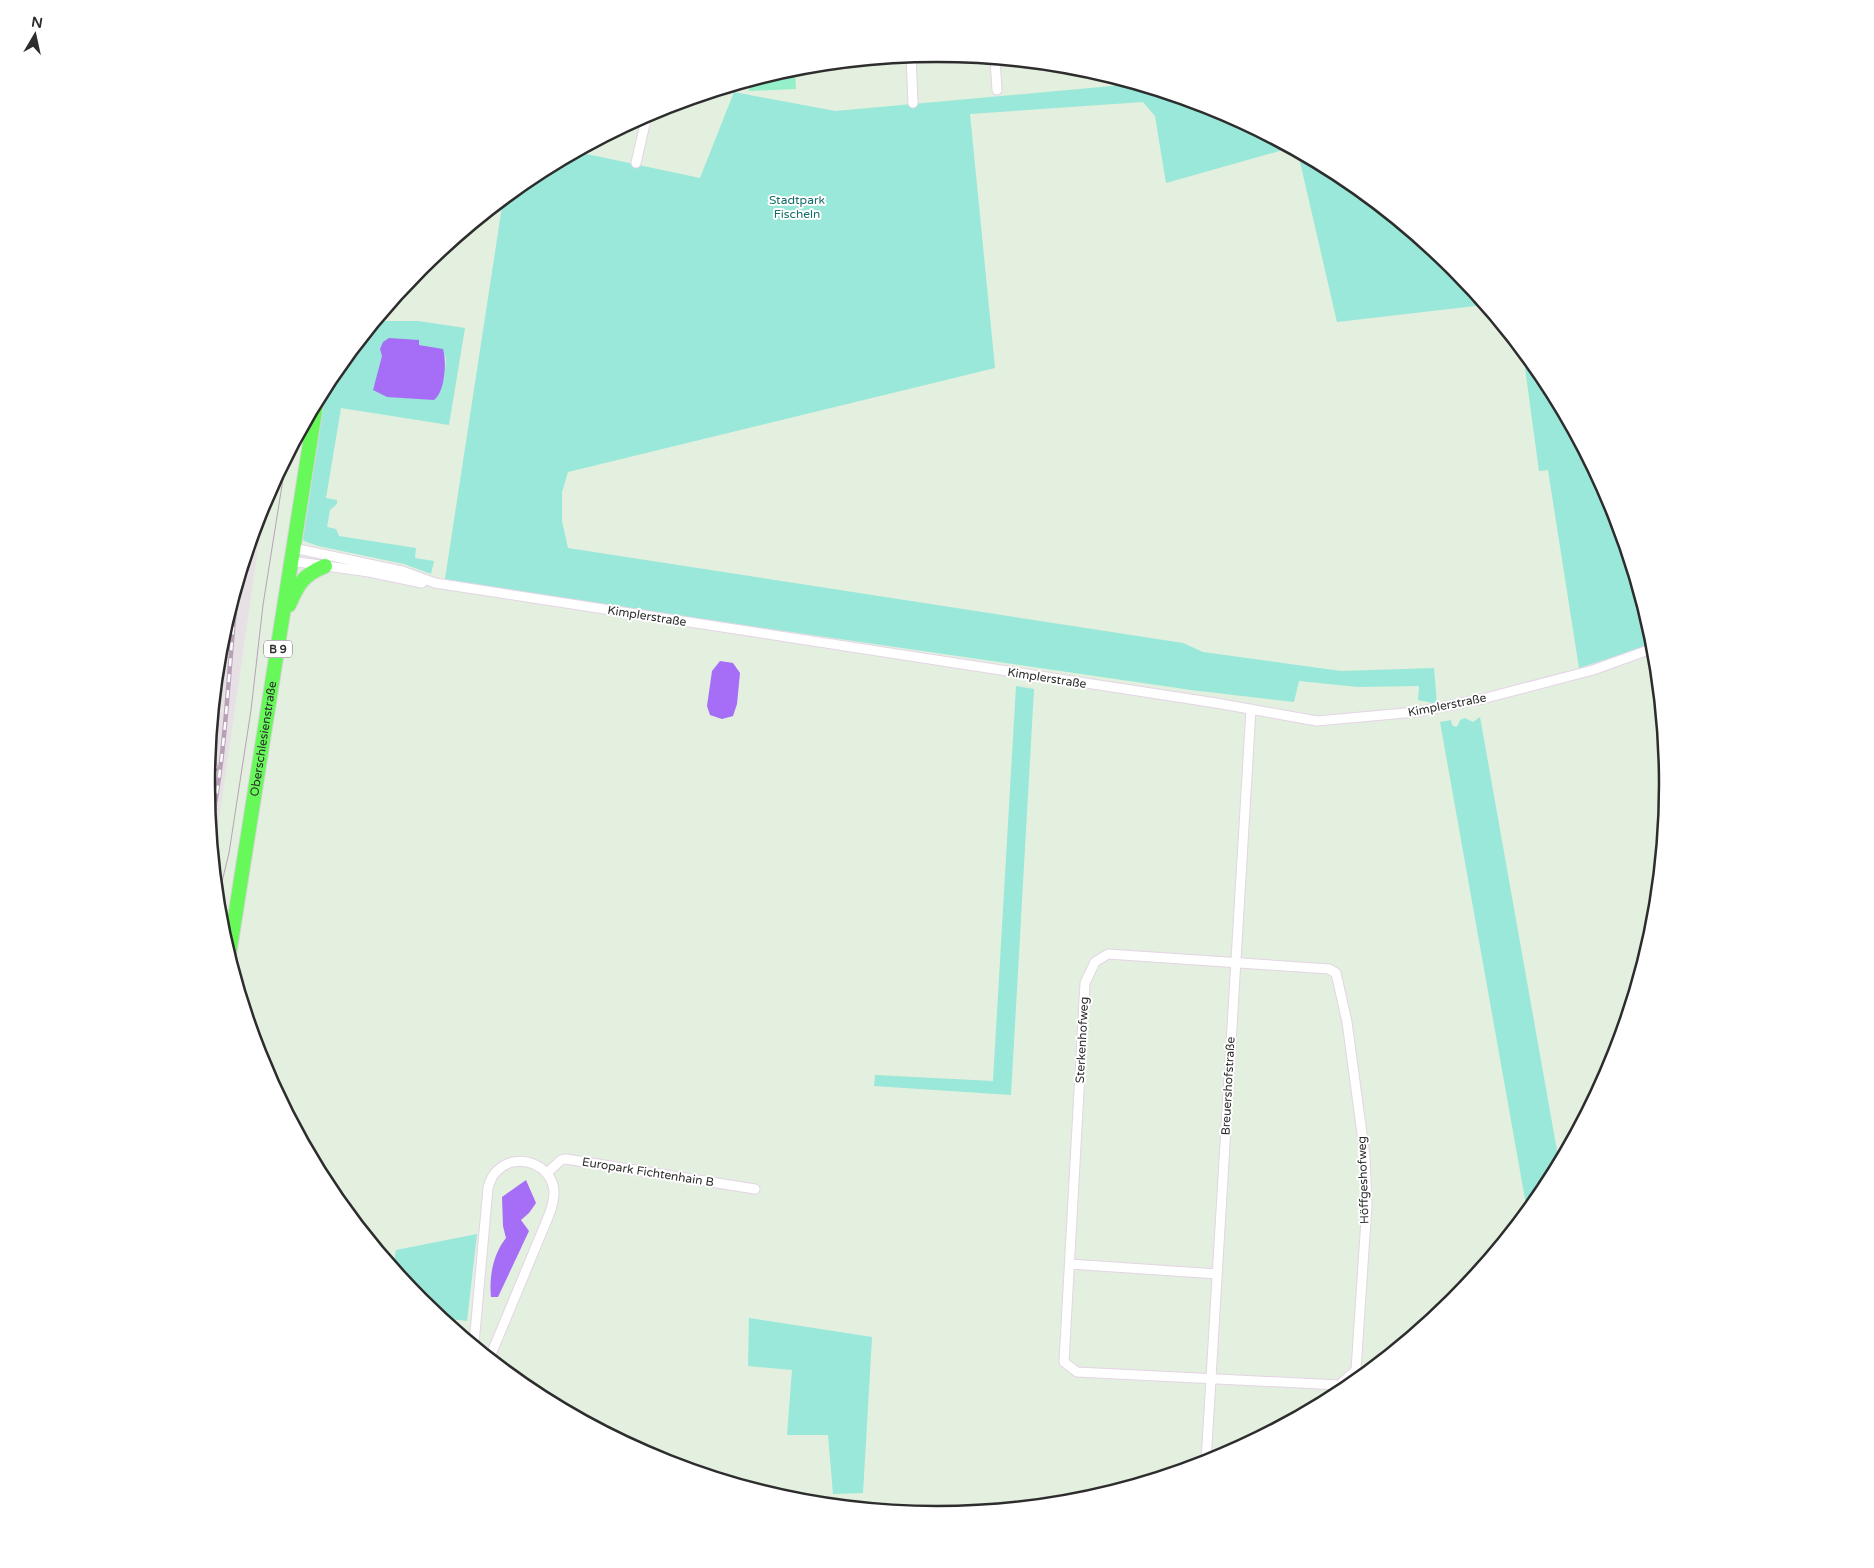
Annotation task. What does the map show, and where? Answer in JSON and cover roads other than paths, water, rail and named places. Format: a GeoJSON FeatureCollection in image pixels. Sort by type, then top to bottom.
{"type":"FeatureCollection","features":[{"type":"Feature","properties":{"kind":"main road","name":"Oberschlesienstraße"},"geometry":{"type":"LineString","coordinates":[[232,937],[313,421]]}},
{"type":"Feature","properties":{"kind":"main road","name":"B 9"},"geometry":{"type":"LineString","coordinates":[[282,622],[300,582],[310,573],[325,566]]}},
{"type":"Feature","properties":{"kind":"street"},"geometry":{"type":"LineString","coordinates":[[911,63],[913,103]]}},
{"type":"Feature","properties":{"kind":"street"},"geometry":{"type":"LineString","coordinates":[[995,65],[997,90]]}},
{"type":"Feature","properties":{"kind":"street"},"geometry":{"type":"LineString","coordinates":[[636,163],[645,125]]}},
{"type":"Feature","properties":{"kind":"street","name":"Kimplerstraße"},"geometry":{"type":"LineString","coordinates":[[292,554],[325,566],[426,584],[435,583]]}},
{"type":"Feature","properties":{"kind":"street","name":"Kimplerstraße"},"geometry":{"type":"LineString","coordinates":[[292,554],[402,571],[435,583],[1251,709],[1284,717],[1317,721],[1416,712],[1482,699],[1583,672],[1646,651]]}},
{"type":"Feature","properties":{"kind":"street","name":"Breuershofstraße"},"geometry":{"type":"LineString","coordinates":[[1207,1453],[1251,709]]}},
{"type":"Feature","properties":{"kind":"street","name":"Sterkenhofweg"},"geometry":{"type":"LineString","coordinates":[[1212,1380],[1077,1372],[1064,1362],[1085,983],[1095,962],[1108,954],[1236,963]]}},
{"type":"Feature","properties":{"kind":"street","name":"Höffgeshofweg"},"geometry":{"type":"LineString","coordinates":[[1236,963],[1329,969],[1336,973],[1347,1022],[1365,1156],[1367,1205],[1356,1370],[1353,1373]]}},
{"type":"Feature","properties":{"kind":"street","name":"Europark Fichtenhain B"},"geometry":{"type":"LineString","coordinates":[[547,1173],[561,1160],[566,1159],[755,1188]]}},
{"type":"Feature","properties":{"kind":"street"},"geometry":{"type":"LineString","coordinates":[[475,1337],[486,1204],[491,1178],[505,1164],[521,1161],[538,1165],[547,1173],[554,1190],[554,1200],[492,1351]]}},
{"type":"Feature","properties":{"kind":"street"},"geometry":{"type":"LineString","coordinates":[[1070,1264],[1217,1274]]}},
{"type":"Feature","properties":{"kind":"street","name":"Höffgeshofweg"},"geometry":{"type":"LineString","coordinates":[[1212,1380],[1335,1386]]}},
{"type":"Feature","properties":{"kind":"tram line"},"geometry":{"type":"LineString","coordinates":[[222,880],[229,853],[251,710],[263,605],[283,481]]}},
{"type":"Feature","properties":{"kind":"railway"},"geometry":{"type":"LineString","coordinates":[[216,798],[224,737],[233,624]]}},
{"type":"Feature","properties":{"kind":"park label","name":"Stadtpark Fischeln"},"geometry":{"type":"Point","coordinates":[797,207]}}]}
